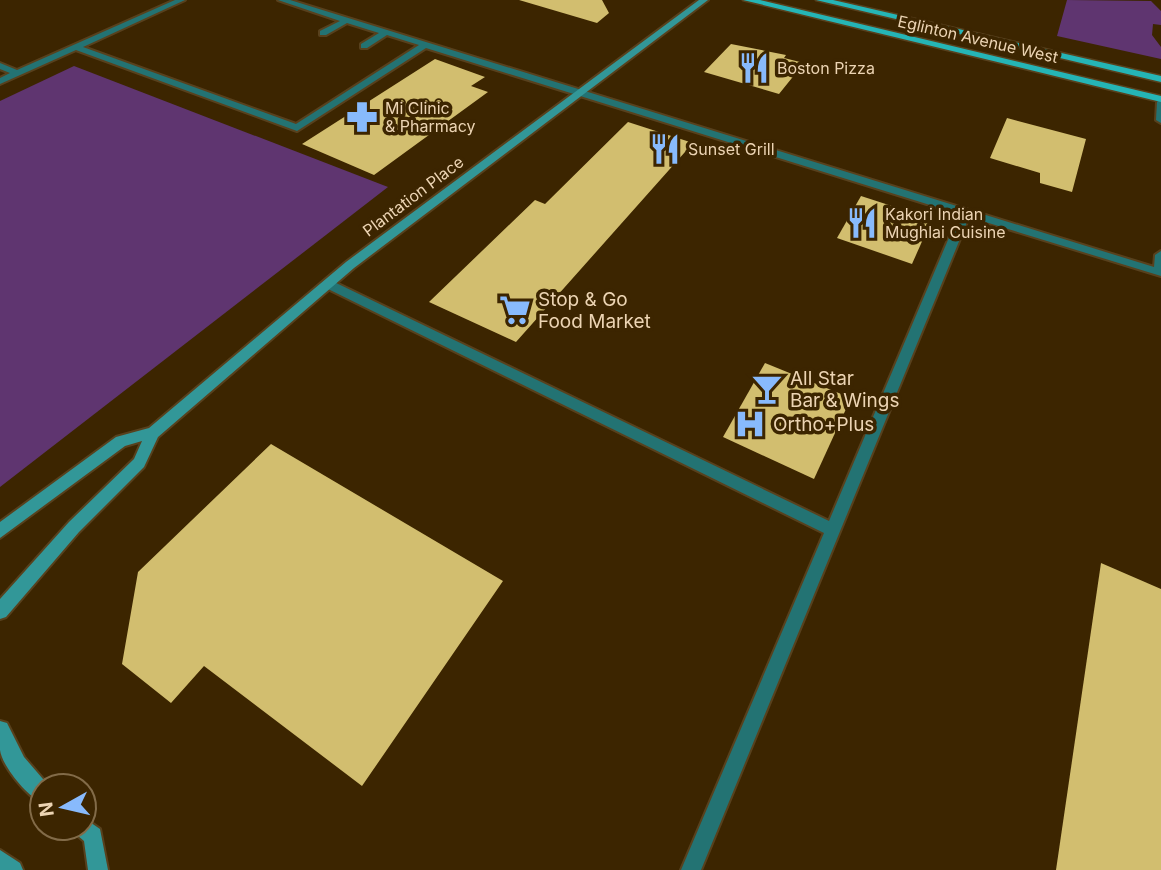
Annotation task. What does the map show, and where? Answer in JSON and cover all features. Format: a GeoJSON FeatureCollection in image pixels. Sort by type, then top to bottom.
{"type":"FeatureCollection","features":[{"type":"Feature","properties":{"kind":"main road","name":"Eglinton Avenue West"},"geometry":{"type":"LineString","coordinates":[[748,0],[1161,101]]}},
{"type":"Feature","properties":{"kind":"main road","name":"Eglinton Avenue West"},"geometry":{"type":"LineString","coordinates":[[821,0],[1161,79]]}},
{"type":"Feature","properties":{"kind":"street","name":"Plantation Place"},"geometry":{"type":"LineString","coordinates":[[0,611],[74,527],[139,463],[153,433],[328,284],[578,92],[704,0]]}},
{"type":"Feature","properties":{"kind":"street","name":"Plantation Place"},"geometry":{"type":"LineString","coordinates":[[0,531],[121,441],[153,433]]}},
{"type":"Feature","properties":{"kind":"street"},"geometry":{"type":"LineString","coordinates":[[0,730],[5,743],[28,779]]}},
{"type":"Feature","properties":{"kind":"street"},"geometry":{"type":"LineString","coordinates":[[94,842],[98,870]]}},
{"type":"Feature","properties":{"kind":"street"},"geometry":{"type":"LineString","coordinates":[[0,860],[13,870]]}},
{"type":"Feature","properties":{"kind":"lane"},"geometry":{"type":"LineString","coordinates":[[0,81],[181,0]]}},
{"type":"Feature","properties":{"kind":"lane"},"geometry":{"type":"LineString","coordinates":[[282,0],[1159,273],[1161,255]]}},
{"type":"Feature","properties":{"kind":"lane"},"geometry":{"type":"LineString","coordinates":[[323,33],[347,20]]}},
{"type":"Feature","properties":{"kind":"lane"},"geometry":{"type":"LineString","coordinates":[[364,46],[386,32]]}},
{"type":"Feature","properties":{"kind":"lane"},"geometry":{"type":"LineString","coordinates":[[76,47],[297,128],[425,44]]}},
{"type":"Feature","properties":{"kind":"lane"},"geometry":{"type":"LineString","coordinates":[[0,66],[17,73]]}},
{"type":"Feature","properties":{"kind":"lane"},"geometry":{"type":"LineString","coordinates":[[1161,101],[1161,120]]}},
{"type":"Feature","properties":{"kind":"lane"},"geometry":{"type":"LineString","coordinates":[[691,870],[965,213]]}},
{"type":"Feature","properties":{"kind":"lane"},"geometry":{"type":"LineString","coordinates":[[328,284],[833,530]]}},
{"type":"Feature","properties":{"kind":"shaded area"},"geometry":{"type":"Polygon","coordinates":[[[1067,0],[1151,1],[1161,11],[1161,25],[1153,24],[1152,35],[1161,47],[1161,59],[1057,36],[1067,0]]]}},
{"type":"Feature","properties":{"kind":"shaded area"},"geometry":{"type":"Polygon","coordinates":[[[74,66],[388,187],[0,487],[0,101],[74,66]]]}},
{"type":"Feature","properties":{"kind":"building"},"geometry":{"type":"Polygon","coordinates":[[[519,0],[602,0],[609,13],[597,23],[519,0]]]}},
{"type":"Feature","properties":{"kind":"building"},"geometry":{"type":"Polygon","coordinates":[[[731,44],[786,55],[784,58],[804,63],[779,94],[704,72],[731,44]]]}},
{"type":"Feature","properties":{"kind":"building"},"geometry":{"type":"Polygon","coordinates":[[[435,59],[485,77],[471,86],[488,92],[374,175],[302,144],[435,59]]]}},
{"type":"Feature","properties":{"kind":"building"},"geometry":{"type":"Polygon","coordinates":[[[1007,118],[1086,139],[1072,192],[1040,183],[1040,173],[990,158],[1007,118]]]}},
{"type":"Feature","properties":{"kind":"building"},"geometry":{"type":"Polygon","coordinates":[[[628,122],[693,143],[516,342],[429,302],[535,200],[545,204],[628,122]]]}},
{"type":"Feature","properties":{"kind":"building"},"geometry":{"type":"Polygon","coordinates":[[[861,196],[932,219],[912,264],[837,238],[861,196]]]}},
{"type":"Feature","properties":{"kind":"building"},"geometry":{"type":"Polygon","coordinates":[[[765,363],[851,398],[814,479],[723,437],[765,363]]]}},
{"type":"Feature","properties":{"kind":"building"},"geometry":{"type":"Polygon","coordinates":[[[271,444],[503,581],[362,786],[204,666],[171,703],[122,664],[138,572],[271,444]]]}},
{"type":"Feature","properties":{"kind":"building"},"geometry":{"type":"Polygon","coordinates":[[[1101,563],[1161,589],[1161,870],[1056,870],[1101,563]]]}},
{"type":"Feature","properties":{"kind":"place","name":"Boston Pizza"},"geometry":{"type":"Point","coordinates":[754,68]}},
{"type":"Feature","properties":{"kind":"place","name":"Mi Clinic & Pharmacy"},"geometry":{"type":"Point","coordinates":[362,117]}},
{"type":"Feature","properties":{"kind":"place","name":"Sunset Grill"},"geometry":{"type":"Point","coordinates":[665,149]}},
{"type":"Feature","properties":{"kind":"place","name":"Kakori Indian Mughlai Cuisine"},"geometry":{"type":"Point","coordinates":[862,223]}},
{"type":"Feature","properties":{"kind":"place","name":"Stop & Go Food Market"},"geometry":{"type":"Point","coordinates":[515,310]}},
{"type":"Feature","properties":{"kind":"place","name":"All Star Bar & Wings"},"geometry":{"type":"Point","coordinates":[767,389]}},
{"type":"Feature","properties":{"kind":"place","name":"Ortho+Plus"},"geometry":{"type":"Point","coordinates":[750,424]}}]}
